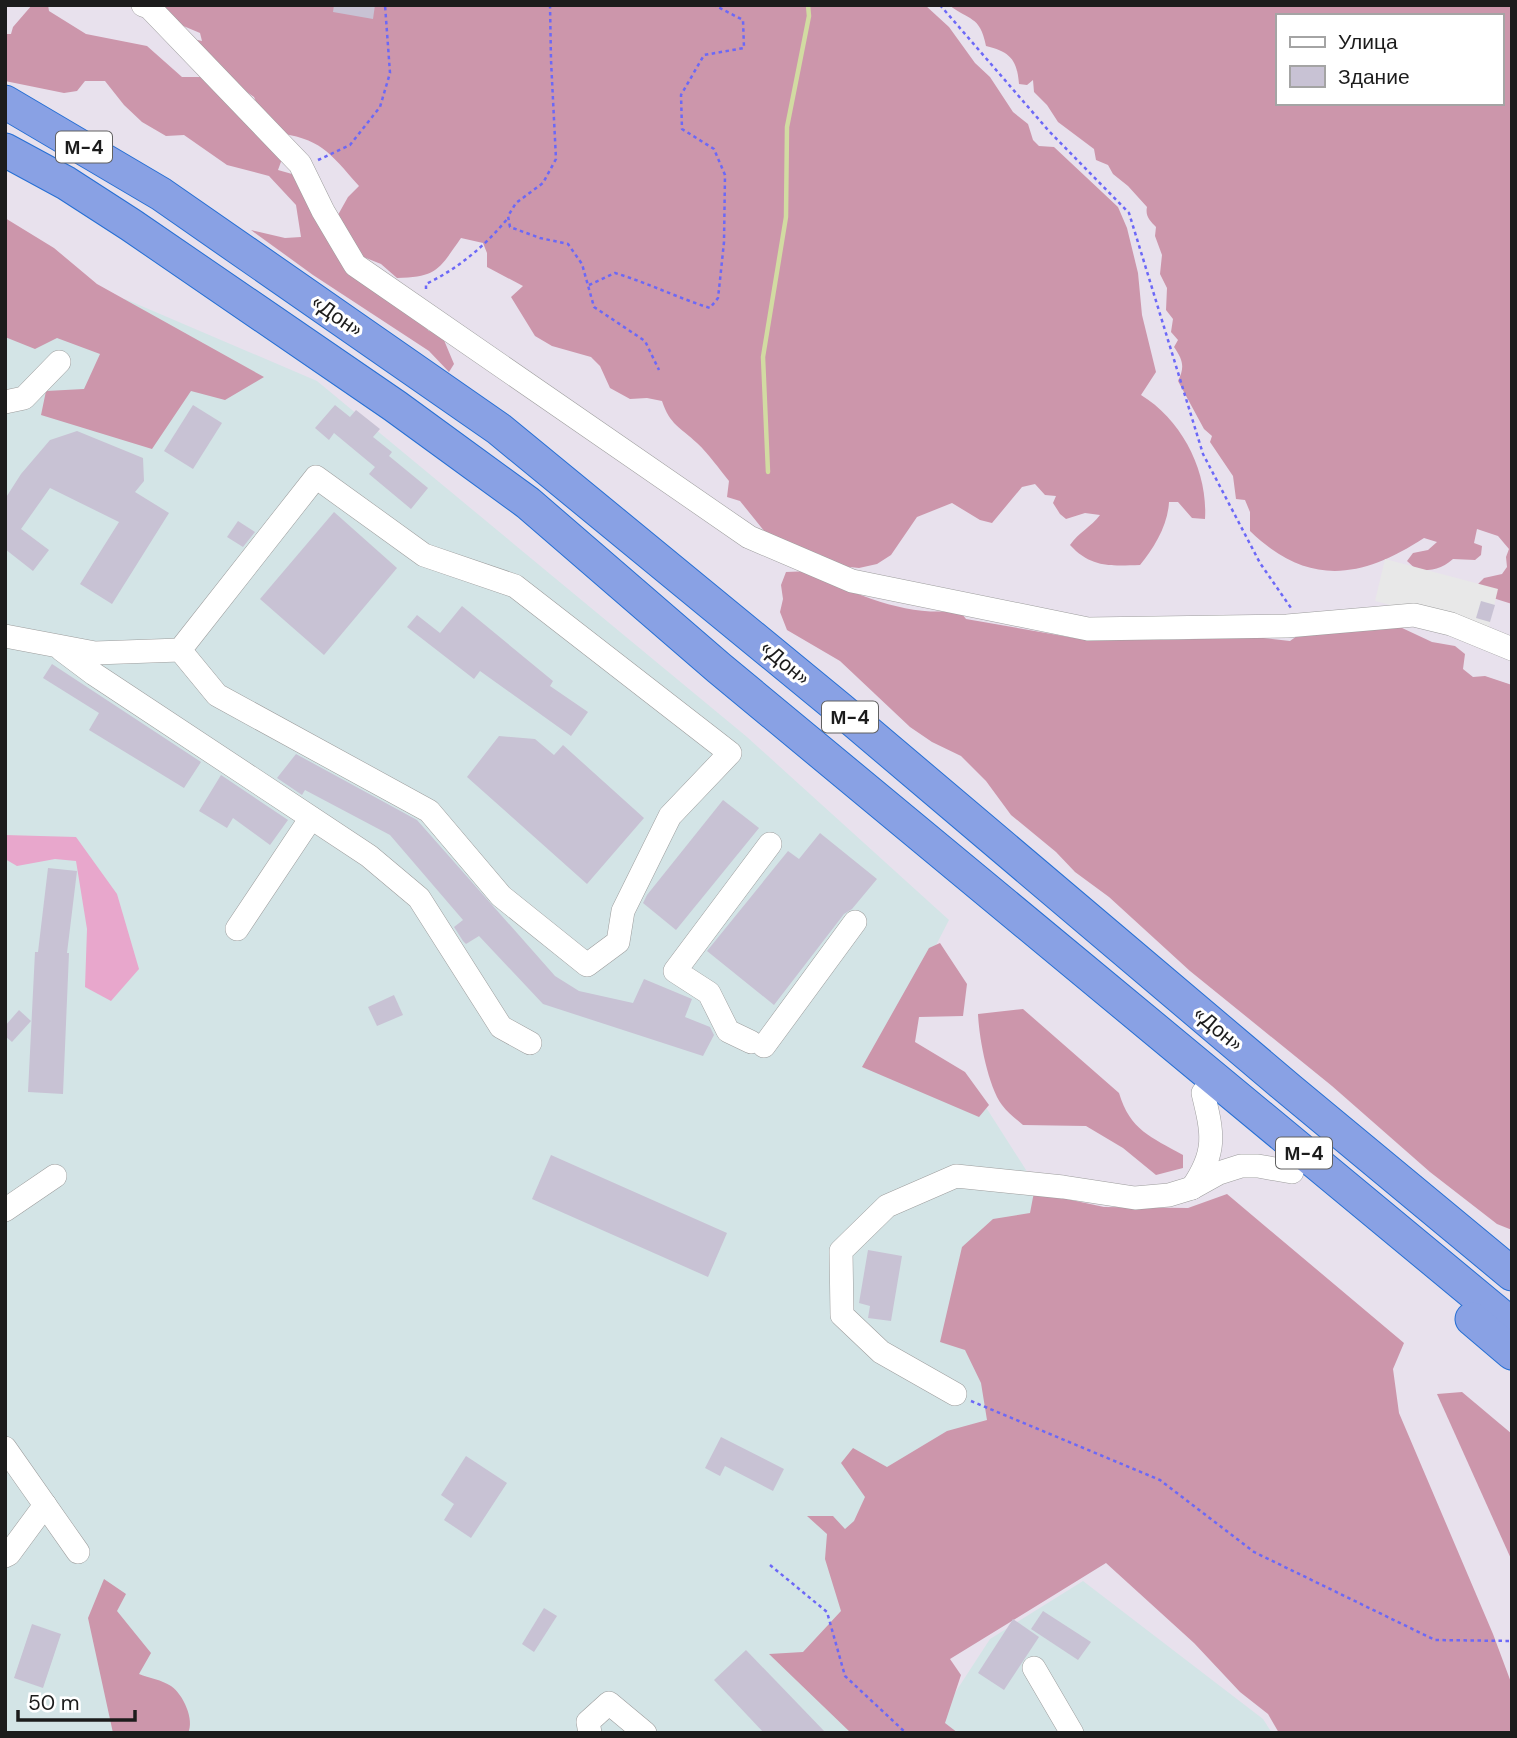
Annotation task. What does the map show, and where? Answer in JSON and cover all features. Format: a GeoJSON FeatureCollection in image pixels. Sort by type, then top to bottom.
{"type":"FeatureCollection","features":[{"type":"Feature","properties":{"kind":"highway","name":"«Дон»"},"geometry":{"type":"LineString","coordinates":[[5,102],[162,194],[499,429],[840,709],[1512,1274]]}},
{"type":"Feature","properties":{"kind":"highway","name":"М-4"},"geometry":{"type":"LineString","coordinates":[[5,150],[66,183],[131,225],[396,406],[528,503],[719,667],[1512,1325]]}},
{"type":"Feature","properties":{"kind":"highway","name":"М-4"},"geometry":{"type":"LineString","coordinates":[[1097,981],[1132,1032],[1292,1172],[1512,1353]]}},
{"type":"Feature","properties":{"kind":"street"},"geometry":{"type":"LineString","coordinates":[[143,5],[149,7],[302,167],[323,211],[355,265],[749,537],[852,582],[1087,629],[1303,625],[1414,615],[1451,624],[1511,648]]}},
{"type":"Feature","properties":{"kind":"street"},"geometry":{"type":"LineString","coordinates":[[5,402],[24,398],[59,362]]}},
{"type":"Feature","properties":{"kind":"street"},"geometry":{"type":"LineString","coordinates":[[5,636],[95,653],[180,650],[316,477],[424,555],[515,586],[730,753],[670,816],[623,911],[618,942],[587,965],[501,896],[429,811],[217,695],[180,650]]}},
{"type":"Feature","properties":{"kind":"street"},"geometry":{"type":"LineString","coordinates":[[57,646],[94,674],[369,856],[419,898],[502,1027],[530,1043]]}},
{"type":"Feature","properties":{"kind":"street"},"geometry":{"type":"LineString","coordinates":[[237,929],[311,818]]}},
{"type":"Feature","properties":{"kind":"street"},"geometry":{"type":"LineString","coordinates":[[770,844],[675,971],[709,993],[728,1031],[758,1044],[855,922]]}},
{"type":"Feature","properties":{"kind":"street"},"geometry":{"type":"LineString","coordinates":[[1192,1188],[1205,1168],[1211,1148],[1211,1125],[1203,1093]]}},
{"type":"Feature","properties":{"kind":"street"},"geometry":{"type":"LineString","coordinates":[[955,1394],[881,1352],[842,1315],[841,1251],[887,1206],[956,1175],[1135,1198],[1169,1195],[1241,1166],[1292,1172]]}},
{"type":"Feature","properties":{"kind":"street"},"geometry":{"type":"LineString","coordinates":[[5,1210],[55,1176]]}},
{"type":"Feature","properties":{"kind":"street"},"geometry":{"type":"LineString","coordinates":[[5,1448],[78,1552]]}},
{"type":"Feature","properties":{"kind":"street"},"geometry":{"type":"LineString","coordinates":[[5,1556],[45,1505]]}},
{"type":"Feature","properties":{"kind":"street"},"geometry":{"type":"LineString","coordinates":[[1034,1668],[1072,1733]]}},
{"type":"Feature","properties":{"kind":"street"},"geometry":{"type":"LineString","coordinates":[[590,1733],[588,1722],[609,1703],[645,1733]]}},
{"type":"Feature","properties":{"kind":"path"},"geometry":{"type":"LineString","coordinates":[[302,167],[350,145],[380,107],[390,73],[385,5]]}},
{"type":"Feature","properties":{"kind":"path"},"geometry":{"type":"LineString","coordinates":[[425,314],[426,284],[451,271],[491,239],[516,203],[543,183],[556,159],[550,5]]}},
{"type":"Feature","properties":{"kind":"path"},"geometry":{"type":"LineString","coordinates":[[589,285],[615,273],[710,308],[718,298],[724,242],[725,176],[714,149],[682,129],[681,95],[704,55],[744,48],[743,20],[714,5]]}},
{"type":"Feature","properties":{"kind":"path"},"geometry":{"type":"LineString","coordinates":[[940,5],[1048,130],[1129,213],[1203,454],[1260,563],[1303,625]]}},
{"type":"Feature","properties":{"kind":"path"},"geometry":{"type":"LineString","coordinates":[[508,218],[510,227],[540,238],[568,244],[582,264],[594,307],[645,341],[659,370]]}},
{"type":"Feature","properties":{"kind":"path"},"geometry":{"type":"LineString","coordinates":[[955,1394],[1160,1480],[1254,1552],[1435,1640],[1512,1641]]}},
{"type":"Feature","properties":{"kind":"path"},"geometry":{"type":"LineString","coordinates":[[770,1565],[827,1612],[845,1676],[906,1733]]}},
{"type":"Feature","properties":{"kind":"shaded area"},"geometry":{"type":"Polygon","coordinates":[[[32,5],[48,5],[49,11],[86,34],[147,46],[182,77],[207,77],[282,159],[278,170],[292,174],[303,191],[418,321],[429,331],[441,333],[454,364],[449,372],[429,351],[313,275],[251,230],[285,238],[301,237],[296,205],[269,176],[227,165],[184,135],[166,136],[142,122],[105,81],[85,81],[77,91],[64,93],[5,81],[5,34],[11,34],[13,27],[32,5]]]}},
{"type":"Feature","properties":{"kind":"shaded area"},"geometry":{"type":"Polygon","coordinates":[[[153,5],[925,5],[949,27],[975,63],[990,77],[1013,112],[1028,124],[1033,140],[1039,146],[1054,147],[1118,207],[1127,228],[1138,273],[1142,315],[1156,372],[1141,395],[1169,418],[1190,448],[1202,483],[1205,519],[1192,518],[1178,502],[1169,502],[1159,536],[1140,565],[1120,566],[1094,562],[1070,545],[1100,515],[1085,513],[1066,519],[1053,503],[1056,496],[1045,495],[1035,484],[1022,487],[992,523],[980,520],[952,503],[917,517],[891,555],[877,564],[859,568],[840,566],[819,554],[804,552],[769,537],[740,501],[727,497],[729,481],[701,447],[672,421],[662,401],[630,399],[610,388],[600,366],[591,357],[552,346],[535,336],[511,297],[523,286],[487,267],[487,253],[483,243],[461,238],[442,264],[421,276],[397,278],[381,264],[361,256],[334,222],[348,197],[359,186],[323,148],[303,138],[273,132],[264,121],[254,97],[228,79],[184,37],[202,41],[200,33],[181,25],[153,5]]]}},
{"type":"Feature","properties":{"kind":"shaded area"},"geometry":{"type":"Polygon","coordinates":[[[949,5],[1512,5],[1512,604],[1493,598],[1478,584],[1484,578],[1502,574],[1507,567],[1509,549],[1498,536],[1477,529],[1474,543],[1482,546],[1481,555],[1475,560],[1453,559],[1437,568],[1418,571],[1407,561],[1413,553],[1428,550],[1437,542],[1424,538],[1378,562],[1357,569],[1335,571],[1314,569],[1293,561],[1272,549],[1250,531],[1250,512],[1245,500],[1236,499],[1233,476],[1210,442],[1212,436],[1204,429],[1178,381],[1182,368],[1174,347],[1178,340],[1171,332],[1173,319],[1166,310],[1167,288],[1160,274],[1162,255],[1155,236],[1156,227],[1147,216],[1147,207],[1113,174],[1108,165],[1096,160],[1094,149],[1058,122],[1034,92],[1033,80],[1027,85],[1019,84],[1011,58],[986,46],[981,29],[973,20],[949,5]]]}},
{"type":"Feature","properties":{"kind":"shaded area"},"geometry":{"type":"Polygon","coordinates":[[[5,218],[54,248],[97,284],[264,377],[225,400],[191,391],[152,449],[41,415],[46,391],[84,389],[100,354],[57,338],[35,349],[5,337],[5,218]]]}},
{"type":"Feature","properties":{"kind":"shaded area"},"geometry":{"type":"Polygon","coordinates":[[[5,295],[68,324],[125,299],[317,381],[747,737],[949,920],[880,1054],[980,1098],[1049,1206],[1015,1432],[907,1469],[934,1725],[990,1639],[1083,1581],[1263,1719],[1272,1733],[5,1733],[5,295]]]}},
{"type":"Feature","properties":{"kind":"shaded area"},"geometry":{"type":"Polygon","coordinates":[[[1385,559],[1498,589],[1488,631],[1375,601],[1385,559]]]}},
{"type":"Feature","properties":{"kind":"shaded area"},"geometry":{"type":"Polygon","coordinates":[[[811,571],[863,596],[902,608],[941,612],[959,610],[966,619],[1080,639],[1148,636],[1164,640],[1255,637],[1290,641],[1297,636],[1325,632],[1400,627],[1432,642],[1455,646],[1465,654],[1463,669],[1473,677],[1485,676],[1512,685],[1512,1230],[1497,1224],[1430,1172],[1332,1086],[1190,971],[1109,897],[1075,872],[1056,852],[1011,815],[986,781],[961,756],[932,742],[910,727],[840,661],[787,630],[780,612],[783,599],[781,585],[786,572],[811,571]]]}},
{"type":"Feature","properties":{"kind":"shaded area"},"geometry":{"type":"Polygon","coordinates":[[[5,835],[76,837],[117,894],[139,969],[111,1001],[85,987],[87,929],[76,861],[55,859],[17,866],[5,859],[5,835]]]}},
{"type":"Feature","properties":{"kind":"shaded area"},"geometry":{"type":"Polygon","coordinates":[[[940,943],[967,984],[963,1016],[919,1017],[915,1042],[965,1072],[989,1105],[979,1117],[862,1067],[929,948],[940,943]]]}},
{"type":"Feature","properties":{"kind":"shaded area"},"geometry":{"type":"Polygon","coordinates":[[[1023,1009],[1119,1093],[1129,1116],[1143,1131],[1183,1155],[1183,1168],[1156,1175],[1123,1148],[1086,1126],[1023,1125],[1009,1113],[997,1097],[989,1074],[982,1048],[978,1014],[1023,1009]]]}},
{"type":"Feature","properties":{"kind":"shaded area"},"geometry":{"type":"Polygon","coordinates":[[[1034,1192],[1104,1207],[1188,1208],[1227,1194],[1404,1343],[1393,1369],[1399,1413],[1512,1685],[1512,1733],[1279,1733],[1268,1714],[1240,1692],[1194,1643],[1106,1563],[950,1659],[961,1675],[945,1723],[958,1733],[851,1733],[769,1654],[803,1652],[841,1611],[825,1559],[827,1534],[807,1516],[833,1516],[845,1529],[854,1521],[865,1497],[841,1463],[853,1448],[887,1467],[947,1431],[987,1420],[981,1383],[965,1350],[940,1342],[962,1247],[993,1219],[1030,1213],[1034,1192]]]}},
{"type":"Feature","properties":{"kind":"shaded area"},"geometry":{"type":"Polygon","coordinates":[[[1462,1392],[1512,1434],[1512,1561],[1437,1394],[1462,1392]]]}},
{"type":"Feature","properties":{"kind":"shaded area"},"geometry":{"type":"Polygon","coordinates":[[[104,1579],[126,1594],[117,1611],[151,1653],[139,1674],[164,1682],[175,1690],[189,1715],[188,1733],[113,1733],[88,1618],[104,1579]]]}},
{"type":"Feature","properties":{"kind":"building"},"geometry":{"type":"Polygon","coordinates":[[[334,5],[375,5],[373,19],[333,12],[334,5]]]}},
{"type":"Feature","properties":{"kind":"building"},"geometry":{"type":"Polygon","coordinates":[[[193,405],[222,423],[193,469],[164,451],[193,405]]]}},
{"type":"Feature","properties":{"kind":"building"},"geometry":{"type":"Polygon","coordinates":[[[335,405],[350,417],[356,410],[380,429],[373,437],[392,452],[389,456],[428,488],[411,509],[369,474],[375,467],[334,433],[329,440],[315,428],[335,405]]]}},
{"type":"Feature","properties":{"kind":"building"},"geometry":{"type":"Polygon","coordinates":[[[77,431],[143,458],[144,481],[135,492],[169,513],[112,604],[80,584],[119,522],[50,488],[21,529],[49,550],[33,571],[5,549],[5,499],[21,474],[50,440],[77,431]]]}},
{"type":"Feature","properties":{"kind":"building"},"geometry":{"type":"Polygon","coordinates":[[[334,512],[397,568],[324,655],[260,599],[334,512]]]}},
{"type":"Feature","properties":{"kind":"building"},"geometry":{"type":"Polygon","coordinates":[[[238,521],[255,532],[243,547],[227,537],[238,521]]]}},
{"type":"Feature","properties":{"kind":"building"},"geometry":{"type":"Polygon","coordinates":[[[1481,601],[1495,605],[1490,622],[1476,618],[1481,601]]]}},
{"type":"Feature","properties":{"kind":"building"},"geometry":{"type":"Polygon","coordinates":[[[462,606],[553,681],[550,686],[588,712],[571,736],[480,671],[474,679],[407,627],[417,615],[440,633],[462,606]]]}},
{"type":"Feature","properties":{"kind":"building"},"geometry":{"type":"Polygon","coordinates":[[[52,664],[201,762],[184,788],[89,730],[99,713],[43,678],[52,664]]]}},
{"type":"Feature","properties":{"kind":"building"},"geometry":{"type":"Polygon","coordinates":[[[499,736],[535,739],[554,755],[563,745],[644,818],[587,884],[467,777],[499,736]]]}},
{"type":"Feature","properties":{"kind":"building"},"geometry":{"type":"Polygon","coordinates":[[[296,754],[417,820],[555,976],[579,991],[633,1003],[644,979],[692,999],[685,1017],[710,1027],[714,1035],[703,1056],[543,1004],[479,936],[466,944],[463,941],[454,927],[463,920],[390,835],[305,790],[302,795],[277,778],[296,754]]]}},
{"type":"Feature","properties":{"kind":"building"},"geometry":{"type":"Polygon","coordinates":[[[221,775],[288,820],[270,845],[233,818],[227,828],[199,811],[221,775]]]}},
{"type":"Feature","properties":{"kind":"building"},"geometry":{"type":"Polygon","coordinates":[[[723,800],[759,828],[676,930],[643,903],[723,800]]]}},
{"type":"Feature","properties":{"kind":"building"},"geometry":{"type":"Polygon","coordinates":[[[820,833],[877,879],[852,909],[844,914],[774,1005],[707,951],[788,851],[799,859],[820,833]]]}},
{"type":"Feature","properties":{"kind":"building"},"geometry":{"type":"Polygon","coordinates":[[[48,868],[77,871],[67,953],[63,1094],[28,1092],[35,952],[38,952],[48,868]]]}},
{"type":"Feature","properties":{"kind":"building"},"geometry":{"type":"Polygon","coordinates":[[[394,995],[403,1015],[377,1026],[368,1007],[394,995]]]}},
{"type":"Feature","properties":{"kind":"building"},"geometry":{"type":"Polygon","coordinates":[[[19,1010],[31,1021],[12,1042],[5,1036],[5,1026],[19,1010]]]}},
{"type":"Feature","properties":{"kind":"building"},"geometry":{"type":"Polygon","coordinates":[[[551,1155],[727,1233],[708,1277],[532,1199],[551,1155]]]}},
{"type":"Feature","properties":{"kind":"building"},"geometry":{"type":"Polygon","coordinates":[[[868,1250],[902,1256],[891,1321],[868,1318],[870,1306],[859,1303],[868,1250]]]}},
{"type":"Feature","properties":{"kind":"building"},"geometry":{"type":"Polygon","coordinates":[[[721,1437],[784,1469],[773,1491],[725,1466],[720,1476],[705,1468],[721,1437]]]}},
{"type":"Feature","properties":{"kind":"building"},"geometry":{"type":"Polygon","coordinates":[[[466,1456],[507,1483],[471,1538],[444,1520],[454,1504],[441,1495],[466,1456]]]}},
{"type":"Feature","properties":{"kind":"building"},"geometry":{"type":"Polygon","coordinates":[[[544,1608],[557,1616],[534,1652],[522,1644],[544,1608]]]}},
{"type":"Feature","properties":{"kind":"building"},"geometry":{"type":"Polygon","coordinates":[[[1043,1611],[1091,1642],[1078,1660],[1031,1629],[1043,1611]]]}},
{"type":"Feature","properties":{"kind":"building"},"geometry":{"type":"Polygon","coordinates":[[[1013,1619],[1039,1637],[1004,1690],[978,1673],[1013,1619]]]}},
{"type":"Feature","properties":{"kind":"building"},"geometry":{"type":"Polygon","coordinates":[[[32,1624],[61,1634],[43,1688],[14,1678],[32,1624]]]}},
{"type":"Feature","properties":{"kind":"building"},"geometry":{"type":"Polygon","coordinates":[[[746,1650],[826,1733],[764,1733],[714,1680],[746,1650]]]}},
{"type":"Feature","properties":{"kind":"waterway"},"geometry":{"type":"LineString","coordinates":[[768,472],[763,357],[786,217],[787,127],[809,16],[808,5]]}}]}
